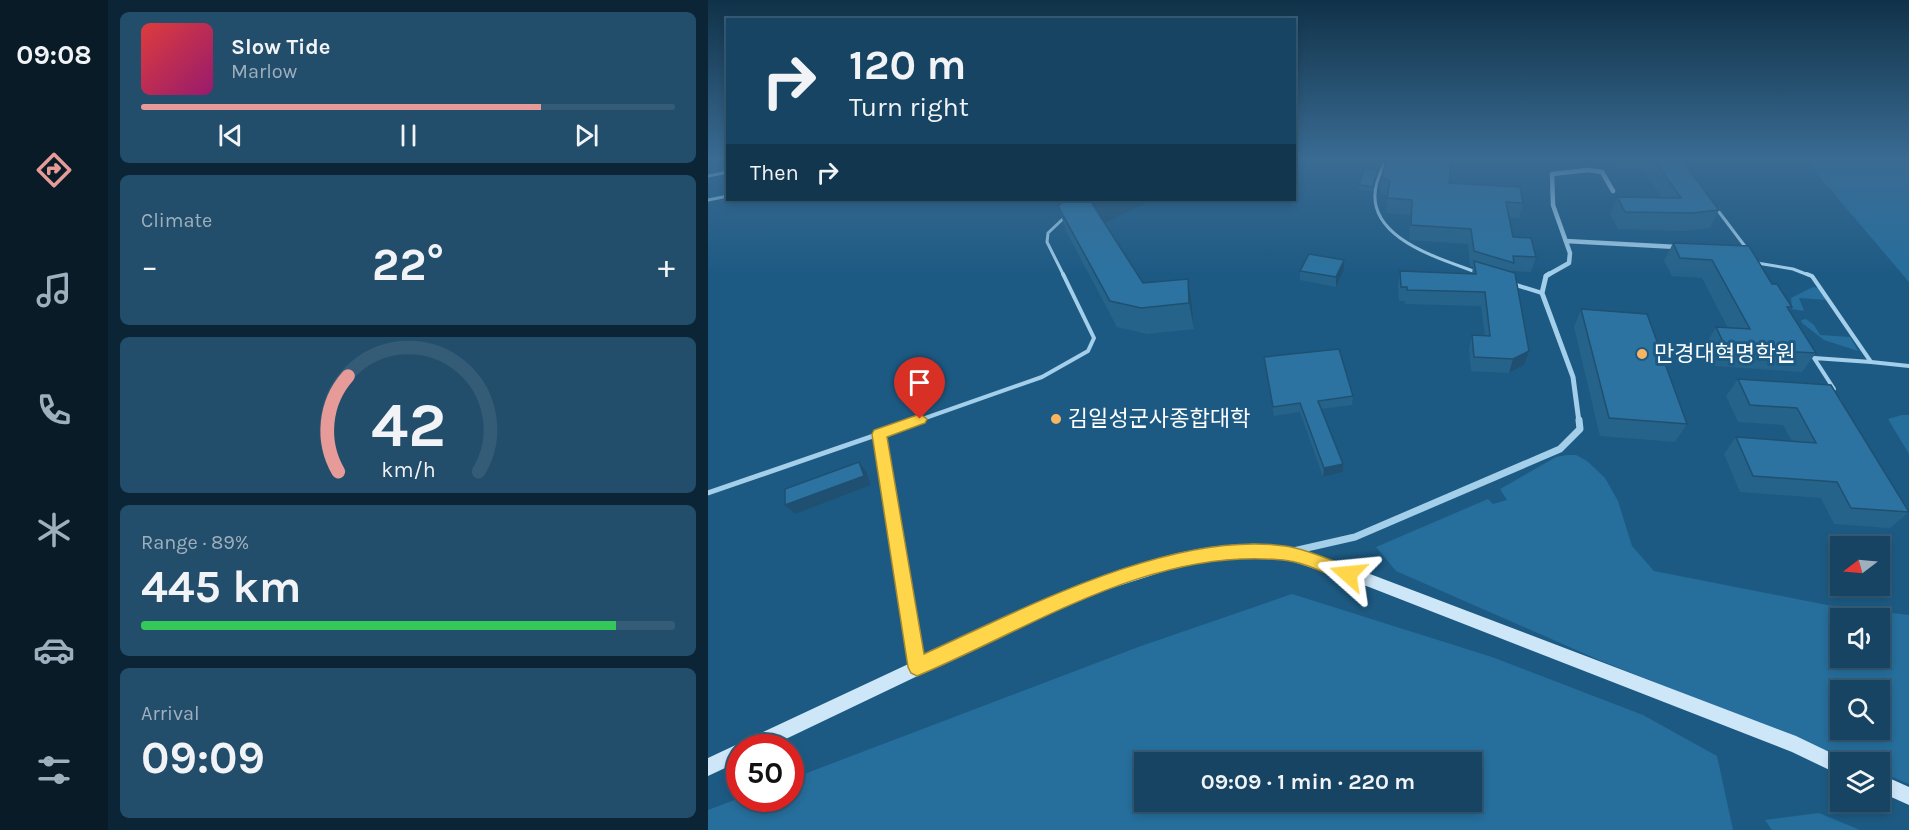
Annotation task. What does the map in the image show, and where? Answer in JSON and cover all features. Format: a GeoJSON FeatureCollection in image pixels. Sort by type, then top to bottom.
{"type":"FeatureCollection","features":[{"type":"Feature","properties":{"kind":"main road"},"geometry":{"type":"LineString","coordinates":[[777,734],[1078,592],[1181,560],[1226,553],[1285,553],[1370,581],[1796,745],[1830,761]]}},
{"type":"Feature","properties":{"kind":"main road"},"geometry":{"type":"LineString","coordinates":[[708,767],[726,759]]}},
{"type":"Feature","properties":{"kind":"main road"},"geometry":{"type":"LineString","coordinates":[[1890,787],[1909,796]]}},
{"type":"Feature","properties":{"kind":"street"},"geometry":{"type":"LineString","coordinates":[[1285,553],[1355,537],[1560,449],[1580,429],[1573,377],[1542,293],[1546,276],[1569,263],[1566,241],[1553,205],[1553,197]]}},
{"type":"Feature","properties":{"kind":"street"},"geometry":{"type":"LineString","coordinates":[[1566,241],[1686,247]]}},
{"type":"Feature","properties":{"kind":"street"},"geometry":{"type":"LineString","coordinates":[[1738,251],[1749,252]]}},
{"type":"Feature","properties":{"kind":"lane"},"geometry":{"type":"LineString","coordinates":[[708,200],[724,197]]}},
{"type":"Feature","properties":{"kind":"lane"},"geometry":{"type":"LineString","coordinates":[[1375,197],[1382,223],[1407,243],[1478,273]]}},
{"type":"Feature","properties":{"kind":"lane"},"geometry":{"type":"LineString","coordinates":[[1714,205],[1749,252]]}},
{"type":"Feature","properties":{"kind":"lane"},"geometry":{"type":"LineString","coordinates":[[708,493],[1042,376],[1088,351],[1094,338],[1047,242],[1048,233],[1066,215]]}},
{"type":"Feature","properties":{"kind":"lane"},"geometry":{"type":"LineString","coordinates":[[1754,259],[1759,265],[1793,269],[1812,276],[1871,363]]}},
{"type":"Feature","properties":{"kind":"lane"},"geometry":{"type":"LineString","coordinates":[[1510,283],[1542,293]]}},
{"type":"Feature","properties":{"kind":"lane"},"geometry":{"type":"LineString","coordinates":[[1838,397],[1814,358],[1909,366]]}},
{"type":"Feature","properties":{"kind":"lane"},"geometry":{"type":"LineString","coordinates":[[879,434],[917,667]]}},
{"type":"Feature","properties":{"kind":"shaded area"},"geometry":{"type":"Polygon","coordinates":[[[1837,197],[1909,197],[1909,282],[1837,197]]]}},
{"type":"Feature","properties":{"kind":"shaded area"},"geometry":{"type":"Polygon","coordinates":[[[1813,287],[1819,288],[1826,300],[1799,298],[1804,311],[1792,309],[1791,298],[1813,287]]]}},
{"type":"Feature","properties":{"kind":"shaded area"},"geometry":{"type":"Polygon","coordinates":[[[1806,319],[1814,325],[1820,335],[1850,337],[1858,351],[1824,340],[1802,323],[1801,320],[1806,319]]]}},
{"type":"Feature","properties":{"kind":"shaded area"},"geometry":{"type":"Polygon","coordinates":[[[1909,415],[1909,454],[1888,419],[1909,415]]]}},
{"type":"Feature","properties":{"kind":"shaded area"},"geometry":{"type":"Polygon","coordinates":[[[1576,455],[1587,461],[1605,478],[1618,501],[1632,546],[1654,571],[1852,608],[1830,608],[1830,668],[1890,668],[1890,613],[1909,615],[1909,784],[1890,776],[1890,752],[1830,752],[1599,660],[1396,571],[1376,547],[1488,499],[1493,504],[1507,500],[1500,489],[1556,457],[1576,455]]]}},
{"type":"Feature","properties":{"kind":"shaded area"},"geometry":{"type":"Polygon","coordinates":[[[1292,594],[1492,657],[1643,715],[1717,756],[1733,830],[708,830],[708,810],[726,803],[726,812],[804,812],[804,774],[1141,646],[1292,594]]]}},
{"type":"Feature","properties":{"kind":"shaded area"},"geometry":{"type":"Polygon","coordinates":[[[1819,813],[1860,830],[1772,830],[1765,820],[1819,813]]]}},
{"type":"Feature","properties":{"kind":"building"},"geometry":{"type":"Polygon","coordinates":[[[1522,197],[1523,203],[1506,202],[1513,237],[1531,238],[1536,257],[1513,256],[1514,263],[1474,251],[1471,229],[1411,225],[1412,200],[1387,198],[1522,197]]]}},
{"type":"Feature","properties":{"kind":"building"},"geometry":{"type":"Polygon","coordinates":[[[1617,197],[1709,197],[1719,210],[1693,213],[1625,212],[1617,197]]]}},
{"type":"Feature","properties":{"kind":"building"},"geometry":{"type":"Polygon","coordinates":[[[1064,201],[1094,201],[1091,202],[1143,283],[1188,279],[1189,303],[1141,308],[1110,301],[1058,206],[1064,201]]]}},
{"type":"Feature","properties":{"kind":"building"},"geometry":{"type":"Polygon","coordinates":[[[1673,243],[1749,246],[1772,284],[1777,284],[1792,307],[1787,307],[1816,353],[1726,348],[1716,327],[1750,329],[1712,260],[1680,258],[1673,243]]]}},
{"type":"Feature","properties":{"kind":"building"},"geometry":{"type":"Polygon","coordinates":[[[1309,254],[1344,260],[1336,277],[1300,271],[1309,254]]]}},
{"type":"Feature","properties":{"kind":"building"},"geometry":{"type":"Polygon","coordinates":[[[1474,261],[1515,273],[1529,351],[1513,359],[1474,357],[1472,335],[1490,336],[1485,292],[1407,290],[1407,287],[1401,287],[1400,271],[1476,274],[1474,261]]]}},
{"type":"Feature","properties":{"kind":"building"},"geometry":{"type":"Polygon","coordinates":[[[1581,309],[1647,314],[1687,424],[1609,418],[1581,309]]]}},
{"type":"Feature","properties":{"kind":"building"},"geometry":{"type":"Polygon","coordinates":[[[1339,349],[1353,396],[1318,401],[1343,464],[1324,468],[1300,403],[1273,407],[1264,357],[1339,349]]]}},
{"type":"Feature","properties":{"kind":"building"},"geometry":{"type":"Polygon","coordinates":[[[1738,379],[1831,385],[1909,512],[1851,508],[1837,482],[1753,476],[1736,437],[1816,443],[1797,408],[1750,405],[1738,379]]]}},
{"type":"Feature","properties":{"kind":"building"},"geometry":{"type":"Polygon","coordinates":[[[859,462],[864,476],[785,505],[785,489],[859,462]]]}},
{"type":"Feature","properties":{"kind":"place","name":"만경대혁명학원"},"geometry":{"type":"Point","coordinates":[1642,354]}},
{"type":"Feature","properties":{"kind":"place","name":"김일성군사종합대학"},"geometry":{"type":"Point","coordinates":[1056,419]}},
{"type":"Feature","properties":{"kind":"route"},"geometry":{"type":"LineString","coordinates":[[920,419],[879,434],[917,667],[1078,592],[1181,560],[1226,553],[1285,553],[1348,574]]}}]}
